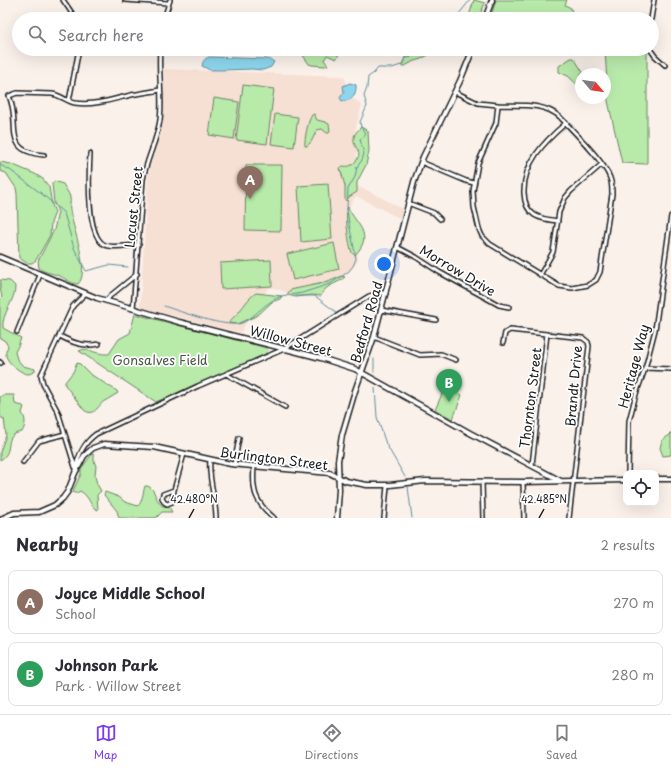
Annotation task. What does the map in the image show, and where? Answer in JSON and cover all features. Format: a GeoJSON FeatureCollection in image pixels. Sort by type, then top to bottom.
{"type":"FeatureCollection","features":[{"type":"Feature","properties":{"kind":"street"},"geometry":{"type":"LineString","coordinates":[[63,0],[71,12]]}},
{"type":"Feature","properties":{"kind":"street"},"geometry":{"type":"LineString","coordinates":[[125,0],[169,1],[166,12]]}},
{"type":"Feature","properties":{"kind":"street"},"geometry":{"type":"LineString","coordinates":[[488,12],[492,0]]}},
{"type":"Feature","properties":{"kind":"street"},"geometry":{"type":"LineString","coordinates":[[653,12],[654,0]]}},
{"type":"Feature","properties":{"kind":"street"},"geometry":{"type":"LineString","coordinates":[[69,100],[78,56]]}},
{"type":"Feature","properties":{"kind":"street","name":"Locust Street"},"geometry":{"type":"LineString","coordinates":[[134,309],[143,180],[159,122],[160,56]]}},
{"type":"Feature","properties":{"kind":"street","name":"Bedford Road"},"geometry":{"type":"LineString","coordinates":[[337,518],[339,490],[338,461],[344,429],[382,310],[408,203],[420,162],[455,92],[470,56]]}},
{"type":"Feature","properties":{"kind":"street"},"geometry":{"type":"LineString","coordinates":[[655,56],[666,65]]}},
{"type":"Feature","properties":{"kind":"street"},"geometry":{"type":"LineString","coordinates":[[44,156],[23,151],[15,144],[12,133],[12,108],[9,96],[17,93],[52,94],[60,95],[78,103],[108,101],[160,90]]}},
{"type":"Feature","properties":{"kind":"street"},"geometry":{"type":"LineString","coordinates":[[455,92],[478,103],[543,107],[554,112],[566,123],[602,164],[610,177],[612,188],[598,277],[588,285],[568,288],[559,286],[493,246],[482,236],[477,225],[474,207],[474,182],[478,163],[495,127],[498,117],[498,105]]}},
{"type":"Feature","properties":{"kind":"street"},"geometry":{"type":"LineString","coordinates":[[558,221],[542,219],[531,212],[525,202],[524,182],[526,171],[533,160],[548,140],[566,123]]}},
{"type":"Feature","properties":{"kind":"street"},"geometry":{"type":"LineString","coordinates":[[90,154],[89,194],[97,238],[108,246],[139,244]]}},
{"type":"Feature","properties":{"kind":"street"},"geometry":{"type":"LineString","coordinates":[[420,162],[466,181],[474,182]]}},
{"type":"Feature","properties":{"kind":"street"},"geometry":{"type":"LineString","coordinates":[[540,275],[553,252],[562,204],[567,196],[602,164]]}},
{"type":"Feature","properties":{"kind":"street"},"geometry":{"type":"LineString","coordinates":[[408,203],[434,213],[440,219]]}},
{"type":"Feature","properties":{"kind":"street","name":"Heritage Way"},"geometry":{"type":"LineString","coordinates":[[628,470],[629,421],[655,330],[671,216]]}},
{"type":"Feature","properties":{"kind":"street","name":"Morrow Drive"},"geometry":{"type":"LineString","coordinates":[[397,247],[416,256],[439,272],[498,305],[509,307]]}},
{"type":"Feature","properties":{"kind":"street","name":"Willow Street"},"geometry":{"type":"LineString","coordinates":[[0,257],[85,294],[106,301],[179,322],[334,362],[362,372],[470,433],[532,464],[561,481]]}},
{"type":"Feature","properties":{"kind":"street"},"geometry":{"type":"LineString","coordinates":[[106,301],[137,274]]}},
{"type":"Feature","properties":{"kind":"street"},"geometry":{"type":"LineString","coordinates":[[17,332],[40,275]]}},
{"type":"Feature","properties":{"kind":"street"},"geometry":{"type":"LineString","coordinates":[[75,473],[78,460],[88,440],[96,434],[284,349],[370,296],[379,293],[386,293]]}},
{"type":"Feature","properties":{"kind":"street"},"geometry":{"type":"LineString","coordinates":[[75,473],[74,462],[56,406],[41,378],[43,370],[73,306],[85,294]]}},
{"type":"Feature","properties":{"kind":"street"},"geometry":{"type":"LineString","coordinates":[[382,310],[436,320]]}},
{"type":"Feature","properties":{"kind":"street","name":"Brandt Drive"},"geometry":{"type":"LineString","coordinates":[[502,343],[504,334],[509,330],[583,338],[589,344],[573,481]]}},
{"type":"Feature","properties":{"kind":"street","name":"Thornton Street"},"geometry":{"type":"LineString","coordinates":[[532,464],[547,334]]}},
{"type":"Feature","properties":{"kind":"street"},"geometry":{"type":"LineString","coordinates":[[60,336],[78,344],[90,346],[99,344]]}},
{"type":"Feature","properties":{"kind":"street"},"geometry":{"type":"LineString","coordinates":[[374,337],[420,355],[441,354],[456,360]]}},
{"type":"Feature","properties":{"kind":"street"},"geometry":{"type":"LineString","coordinates":[[645,368],[671,369]]}},
{"type":"Feature","properties":{"kind":"street"},"geometry":{"type":"LineString","coordinates":[[226,374],[285,407]]}},
{"type":"Feature","properties":{"kind":"street"},"geometry":{"type":"LineString","coordinates":[[23,462],[39,441],[65,434]]}},
{"type":"Feature","properties":{"kind":"street"},"geometry":{"type":"LineString","coordinates":[[234,465],[240,438]]}},
{"type":"Feature","properties":{"kind":"street","name":"Burlington Street"},"geometry":{"type":"LineString","coordinates":[[3,518],[14,513],[39,512],[55,505],[68,491],[75,473],[87,453],[100,445],[139,445],[234,465],[330,473],[345,481],[362,485],[387,486],[425,481],[523,482],[623,480]]}},
{"type":"Feature","properties":{"kind":"street"},"geometry":{"type":"LineString","coordinates":[[174,490],[163,494],[162,498],[167,504],[172,502],[184,454]]}},
{"type":"Feature","properties":{"kind":"street"},"geometry":{"type":"LineString","coordinates":[[210,460],[209,468],[216,507],[216,518]]}},
{"type":"Feature","properties":{"kind":"street"},"geometry":{"type":"LineString","coordinates":[[254,467],[253,482],[256,496],[263,507],[274,518]]}},
{"type":"Feature","properties":{"kind":"street"},"geometry":{"type":"LineString","coordinates":[[659,479],[671,479]]}},
{"type":"Feature","properties":{"kind":"street"},"geometry":{"type":"LineString","coordinates":[[569,518],[573,481]]}},
{"type":"Feature","properties":{"kind":"street"},"geometry":{"type":"LineString","coordinates":[[482,482],[483,518]]}},
{"type":"Feature","properties":{"kind":"street"},"geometry":{"type":"LineString","coordinates":[[523,482],[524,518]]}},
{"type":"Feature","properties":{"kind":"street"},"geometry":{"type":"LineString","coordinates":[[384,518],[387,486]]}},
{"type":"Feature","properties":{"kind":"shaded area"},"geometry":{"type":"Polygon","coordinates":[[[164,69],[344,76],[350,96],[362,105],[355,131],[357,133],[357,151],[356,160],[352,166],[350,185],[365,189],[403,209],[401,219],[356,196],[349,207],[358,257],[358,260],[352,269],[347,274],[332,280],[324,294],[320,296],[310,294],[290,294],[274,288],[268,288],[240,333],[140,307],[148,179],[162,127],[164,113],[164,69]]]}},
{"type":"Feature","properties":{"kind":"green space"},"geometry":{"type":"Polygon","coordinates":[[[474,0],[485,3],[481,12],[470,12],[474,0]]]}},
{"type":"Feature","properties":{"kind":"green space"},"geometry":{"type":"Polygon","coordinates":[[[496,0],[567,0],[565,5],[571,8],[572,12],[492,12],[496,0]]]}},
{"type":"Feature","properties":{"kind":"green space"},"geometry":{"type":"Polygon","coordinates":[[[303,56],[326,56],[324,60],[328,65],[309,64],[303,56]]]}},
{"type":"Feature","properties":{"kind":"green space"},"geometry":{"type":"Polygon","coordinates":[[[329,56],[338,56],[336,59],[329,56]]]}},
{"type":"Feature","properties":{"kind":"green space"},"geometry":{"type":"Polygon","coordinates":[[[406,56],[426,56],[405,66],[401,66],[406,56]]]}},
{"type":"Feature","properties":{"kind":"green space"},"geometry":{"type":"Polygon","coordinates":[[[605,56],[647,56],[647,164],[622,163],[609,104],[611,104],[611,68],[606,68],[605,56]]]}},
{"type":"Feature","properties":{"kind":"green space"},"geometry":{"type":"Polygon","coordinates":[[[571,58],[574,58],[580,68],[575,68],[575,82],[568,76],[559,72],[559,66],[571,58]]]}},
{"type":"Feature","properties":{"kind":"green space"},"geometry":{"type":"Polygon","coordinates":[[[243,85],[274,89],[267,144],[236,140],[243,85]]]}},
{"type":"Feature","properties":{"kind":"green space"},"geometry":{"type":"Polygon","coordinates":[[[214,98],[239,102],[234,139],[209,135],[214,98]]]}},
{"type":"Feature","properties":{"kind":"green space"},"geometry":{"type":"Polygon","coordinates":[[[275,114],[298,117],[294,147],[271,144],[275,114]]]}},
{"type":"Feature","properties":{"kind":"green space"},"geometry":{"type":"Polygon","coordinates":[[[314,114],[317,120],[329,124],[330,131],[327,133],[322,129],[317,130],[311,142],[305,146],[308,125],[312,115],[314,114]]]}},
{"type":"Feature","properties":{"kind":"green space"},"geometry":{"type":"Polygon","coordinates":[[[361,127],[368,131],[369,151],[366,165],[357,182],[357,192],[346,201],[345,186],[340,168],[351,165],[358,158],[359,152],[354,138],[355,134],[361,127]]]}},
{"type":"Feature","properties":{"kind":"green space"},"geometry":{"type":"Polygon","coordinates":[[[0,162],[11,164],[35,174],[43,179],[49,187],[52,205],[55,212],[51,223],[50,235],[36,260],[32,263],[27,263],[19,258],[16,188],[6,173],[0,171],[0,162]]]}},
{"type":"Feature","properties":{"kind":"green space"},"geometry":{"type":"Polygon","coordinates":[[[246,165],[282,165],[281,231],[245,230],[246,165]]]}},
{"type":"Feature","properties":{"kind":"green space"},"geometry":{"type":"Polygon","coordinates":[[[54,181],[63,184],[70,197],[71,217],[80,248],[83,270],[78,284],[72,283],[60,276],[39,268],[38,261],[54,230],[58,212],[54,203],[52,183],[54,181]]]}},
{"type":"Feature","properties":{"kind":"green space"},"geometry":{"type":"Polygon","coordinates":[[[328,184],[332,239],[301,242],[298,186],[328,184]]]}},
{"type":"Feature","properties":{"kind":"green space"},"geometry":{"type":"Polygon","coordinates":[[[348,207],[364,235],[361,248],[355,255],[352,253],[348,237],[348,207]]]}},
{"type":"Feature","properties":{"kind":"green space"},"geometry":{"type":"Polygon","coordinates":[[[334,243],[339,269],[293,280],[287,254],[334,243]]]}},
{"type":"Feature","properties":{"kind":"green space"},"geometry":{"type":"Polygon","coordinates":[[[271,260],[272,286],[221,289],[220,263],[271,260]]]}},
{"type":"Feature","properties":{"kind":"green space"},"geometry":{"type":"Polygon","coordinates":[[[342,276],[345,277],[326,288],[321,296],[312,295],[296,297],[287,295],[290,290],[328,282],[342,276]]]}},
{"type":"Feature","properties":{"kind":"green space"},"geometry":{"type":"Polygon","coordinates":[[[0,280],[10,281],[15,286],[15,291],[4,318],[3,328],[21,338],[15,352],[17,359],[23,366],[35,369],[35,371],[30,374],[18,370],[11,364],[6,354],[8,346],[5,341],[0,338],[0,299],[2,297],[0,280]]]}},
{"type":"Feature","properties":{"kind":"green space"},"geometry":{"type":"Polygon","coordinates":[[[256,293],[282,296],[254,317],[237,324],[229,323],[248,300],[256,293]]]}},
{"type":"Feature","properties":{"kind":"green space","name":"Gonsalves Field"},"geometry":{"type":"Polygon","coordinates":[[[135,314],[267,348],[268,351],[264,355],[156,402],[79,351],[87,350],[101,354],[109,354],[119,339],[130,333],[135,314]]]}},
{"type":"Feature","properties":{"kind":"green space"},"geometry":{"type":"Polygon","coordinates":[[[77,363],[90,374],[118,393],[103,402],[97,409],[90,413],[84,410],[65,385],[65,382],[73,372],[77,363]]]}},
{"type":"Feature","properties":{"kind":"green space"},"geometry":{"type":"Polygon","coordinates":[[[445,387],[462,395],[453,419],[435,410],[445,387]]]}},
{"type":"Feature","properties":{"kind":"green space"},"geometry":{"type":"Polygon","coordinates":[[[3,395],[14,395],[15,404],[24,407],[22,413],[25,422],[22,432],[12,436],[5,456],[0,460],[0,452],[6,435],[4,419],[0,417],[0,397],[3,395]]]}},
{"type":"Feature","properties":{"kind":"green space"},"geometry":{"type":"Polygon","coordinates":[[[671,432],[671,455],[663,456],[660,448],[662,440],[670,435],[671,432]]]}},
{"type":"Feature","properties":{"kind":"green space"},"geometry":{"type":"Polygon","coordinates":[[[92,454],[94,455],[96,466],[95,476],[101,491],[97,495],[98,510],[93,507],[84,493],[80,491],[74,493],[73,491],[81,474],[81,469],[92,454]]]}},
{"type":"Feature","properties":{"kind":"green space"},"geometry":{"type":"Polygon","coordinates":[[[145,486],[152,489],[160,504],[169,507],[172,512],[162,512],[156,518],[119,518],[117,511],[104,495],[105,492],[119,497],[125,502],[138,506],[145,486]]]}},
{"type":"Feature","properties":{"kind":"water"},"geometry":{"type":"Polygon","coordinates":[[[209,57],[267,59],[274,62],[271,67],[263,70],[210,70],[202,66],[204,60],[209,57]]]}},
{"type":"Feature","properties":{"kind":"water"},"geometry":{"type":"Polygon","coordinates":[[[350,83],[356,85],[356,91],[351,99],[342,101],[340,98],[344,92],[343,86],[350,83]]]}},
{"type":"Feature","properties":{"kind":"waterway"},"geometry":{"type":"LineString","coordinates":[[461,12],[470,0]]}},
{"type":"Feature","properties":{"kind":"waterway"},"geometry":{"type":"LineString","coordinates":[[289,295],[302,293],[330,284],[348,272],[353,266],[356,259],[347,208],[348,189],[355,177],[357,167],[364,154],[360,139],[365,136],[365,133],[360,122],[367,106],[364,96],[367,88],[368,77],[378,68],[392,68],[401,65],[405,62],[406,56]]}},
{"type":"Feature","properties":{"kind":"waterway"},"geometry":{"type":"LineString","coordinates":[[406,56],[410,58],[411,56]]}},
{"type":"Feature","properties":{"kind":"waterway"},"geometry":{"type":"LineString","coordinates":[[0,165],[10,170],[64,213],[74,248],[86,271],[109,265],[128,267]]}},
{"type":"Feature","properties":{"kind":"waterway"},"geometry":{"type":"LineString","coordinates":[[164,306],[203,319],[226,324],[235,324],[242,323],[247,320],[276,298],[289,295]]}},
{"type":"Feature","properties":{"kind":"waterway"},"geometry":{"type":"LineString","coordinates":[[296,296],[315,296],[336,312]]}},
{"type":"Feature","properties":{"kind":"waterway"},"geometry":{"type":"LineString","coordinates":[[374,359],[374,372]]}},
{"type":"Feature","properties":{"kind":"waterway"},"geometry":{"type":"LineString","coordinates":[[375,388],[377,417],[386,444],[405,477]]}},
{"type":"Feature","properties":{"kind":"waterway"},"geometry":{"type":"LineString","coordinates":[[408,487],[412,518]]}},
{"type":"Feature","properties":{"kind":"place","name":"Joyce Middle School"},"geometry":{"type":"Point","coordinates":[250,199]}},
{"type":"Feature","properties":{"kind":"place","name":"Johnson Park"},"geometry":{"type":"Point","coordinates":[449,402]}}]}
